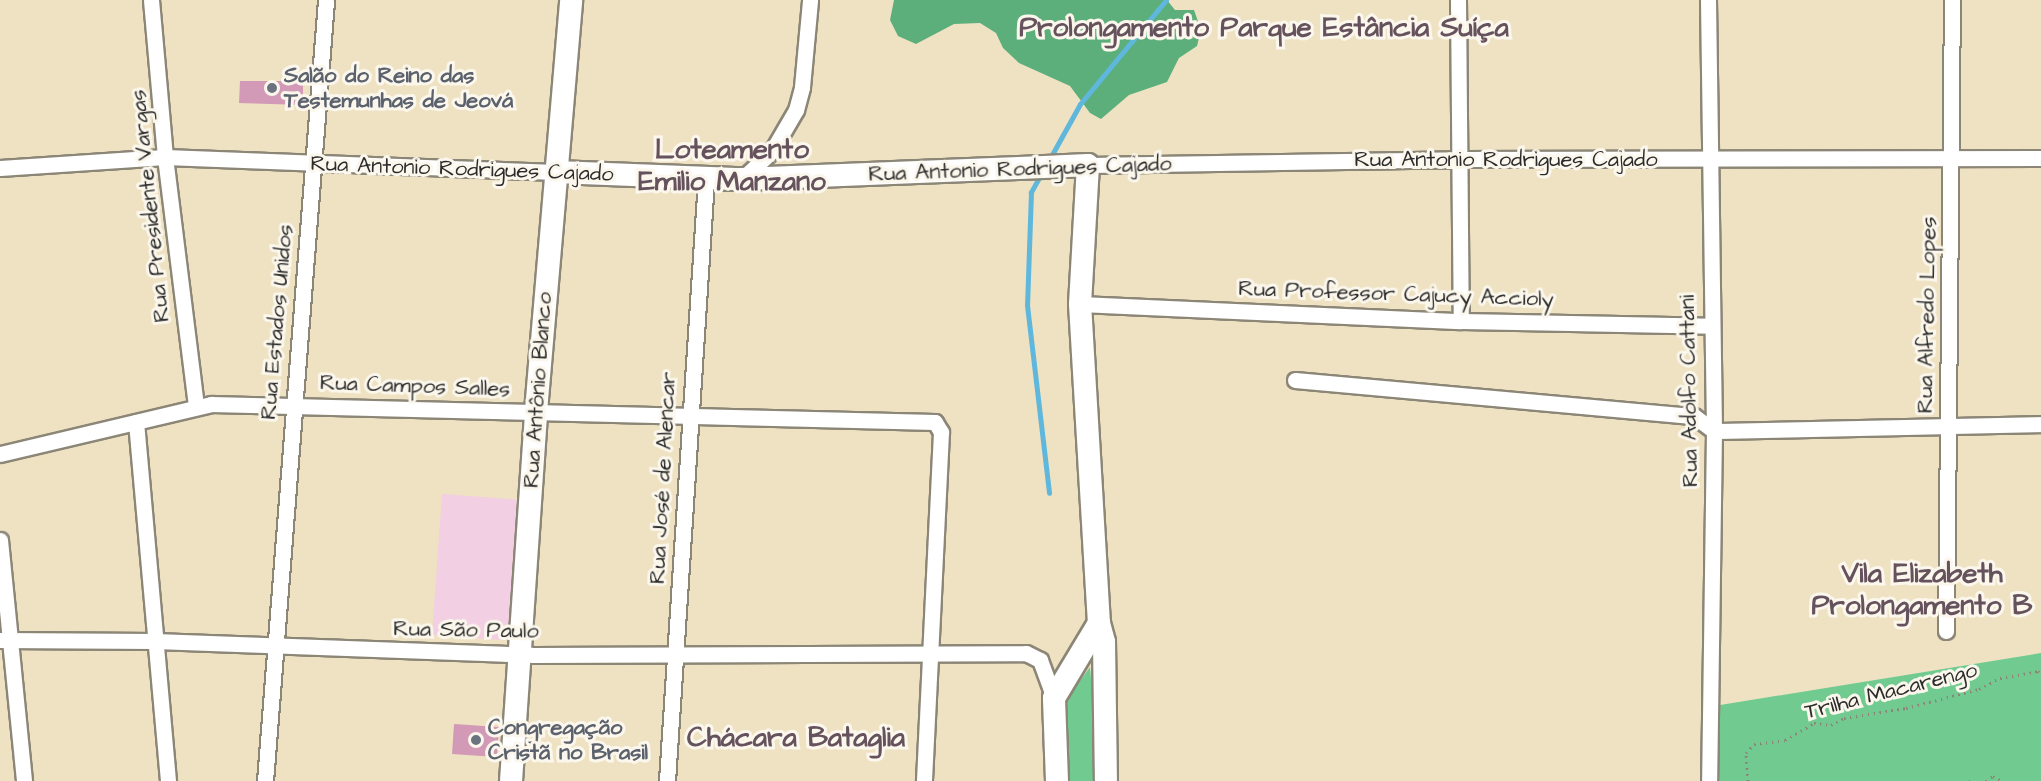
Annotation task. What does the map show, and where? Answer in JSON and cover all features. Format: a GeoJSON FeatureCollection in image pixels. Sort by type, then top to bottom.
{"type":"FeatureCollection","features":[{"type":"Feature","properties":{"kind":"street","name":"Rua Presidente Vargas"},"geometry":{"type":"LineString","coordinates":[[151,0],[165,157],[196,408]]}},
{"type":"Feature","properties":{"kind":"street","name":"Rua Estados Unidos"},"geometry":{"type":"LineString","coordinates":[[265,781],[292,405],[326,0]]}},
{"type":"Feature","properties":{"kind":"street","name":"Rua Antônio Blanco"},"geometry":{"type":"LineString","coordinates":[[511,781],[536,411],[571,0]]}},
{"type":"Feature","properties":{"kind":"street"},"geometry":{"type":"LineString","coordinates":[[742,179],[772,151],[796,110],[802,87],[810,0]]}},
{"type":"Feature","properties":{"kind":"street"},"geometry":{"type":"LineString","coordinates":[[1458,0],[1461,321]]}},
{"type":"Feature","properties":{"kind":"street","name":"Rua Adolfo Cattani"},"geometry":{"type":"LineString","coordinates":[[1708,0],[1708,159],[1714,431],[1709,781]]}},
{"type":"Feature","properties":{"kind":"street","name":"Rua Alfredo Lopes"},"geometry":{"type":"LineString","coordinates":[[1946,631],[1952,0]]}},
{"type":"Feature","properties":{"kind":"street","name":"Rua Antonio Rodrigues Cajado"},"geometry":{"type":"LineString","coordinates":[[0,168],[165,157],[742,179],[1083,165],[1459,159],[2041,158]]}},
{"type":"Feature","properties":{"kind":"street"},"geometry":{"type":"LineString","coordinates":[[1083,165],[1080,304],[1099,623],[1104,642],[1106,781]]}},
{"type":"Feature","properties":{"kind":"street","name":"Rua José de Alencar"},"geometry":{"type":"LineString","coordinates":[[667,781],[688,414],[706,179]]}},
{"type":"Feature","properties":{"kind":"street","name":"Rua Professor Cajucy Accioly"},"geometry":{"type":"LineString","coordinates":[[1080,304],[1461,321],[1711,326]]}},
{"type":"Feature","properties":{"kind":"street"},"geometry":{"type":"LineString","coordinates":[[1294,380],[1694,417],[1714,431],[2041,424]]}},
{"type":"Feature","properties":{"kind":"street","name":"Rua Campos Salles"},"geometry":{"type":"LineString","coordinates":[[0,454],[211,404],[929,420],[940,426],[931,651]]}},
{"type":"Feature","properties":{"kind":"street"},"geometry":{"type":"LineString","coordinates":[[136,422],[168,781]]}},
{"type":"Feature","properties":{"kind":"street"},"geometry":{"type":"LineString","coordinates":[[0,540],[5,640],[24,781]]}},
{"type":"Feature","properties":{"kind":"street"},"geometry":{"type":"LineString","coordinates":[[1058,781],[1053,698],[1099,623]]}},
{"type":"Feature","properties":{"kind":"street","name":"Rua São Paulo"},"geometry":{"type":"LineString","coordinates":[[5,640],[155,641],[519,654],[931,651],[1034,655],[1045,669],[1053,698]]}},
{"type":"Feature","properties":{"kind":"street"},"geometry":{"type":"LineString","coordinates":[[924,781],[931,651]]}},
{"type":"Feature","properties":{"kind":"path","name":"Trilha Macarengo"},"geometry":{"type":"LineString","coordinates":[[1748,781],[1746,753],[1760,741],[1785,740],[1814,723],[1831,725],[1844,718],[1906,708],[1979,689],[2000,678],[2038,671],[2041,674]]}},
{"type":"Feature","properties":{"kind":"path"},"geometry":{"type":"LineString","coordinates":[[1986,781],[1992,776],[2002,781]]}},
{"type":"Feature","properties":{"kind":"shaded area"},"geometry":{"type":"Polygon","coordinates":[[[442,494],[522,500],[512,641],[432,635],[442,494]]]}},
{"type":"Feature","properties":{"kind":"green space"},"geometry":{"type":"Polygon","coordinates":[[[894,0],[1167,0],[1175,10],[1194,10],[1201,30],[1197,46],[1179,58],[1167,82],[1129,95],[1101,119],[1090,113],[1070,86],[1019,63],[1003,48],[996,33],[980,23],[954,24],[916,44],[898,36],[890,20],[894,0]]]}},
{"type":"Feature","properties":{"kind":"green space"},"geometry":{"type":"Polygon","coordinates":[[[2041,653],[2041,781],[1714,781],[1714,706],[2041,653]]]}},
{"type":"Feature","properties":{"kind":"green space"},"geometry":{"type":"Polygon","coordinates":[[[1090,667],[1100,781],[1065,781],[1063,704],[1090,667]]]}},
{"type":"Feature","properties":{"kind":"building","name":"Salão do Reino das Testemunhas de Jeová"},"geometry":{"type":"Polygon","coordinates":[[[240,81],[303,81],[303,105],[239,103],[240,81]]]}},
{"type":"Feature","properties":{"kind":"building","name":"Congregação Cristã no Brasil"},"geometry":{"type":"Polygon","coordinates":[[[454,724],[499,727],[497,757],[452,754],[454,724]]]}},
{"type":"Feature","properties":{"kind":"waterway"},"geometry":{"type":"LineString","coordinates":[[1049,160],[1080,104],[1166,0]]}},
{"type":"Feature","properties":{"kind":"waterway"},"geometry":{"type":"LineString","coordinates":[[1041,174],[1031,192],[1027,305],[1049,493]]}},
{"type":"Feature","properties":{"kind":"place","name":"Salão do Reino das Testemunhas de Jeová"},"geometry":{"type":"Point","coordinates":[272,88]}},
{"type":"Feature","properties":{"kind":"place","name":"Congregação Cristã no Brasil"},"geometry":{"type":"Point","coordinates":[476,740]}},
{"type":"Feature","properties":{"kind":"district","name":"Prolongamento Parque Estância Suíça"},"geometry":{"type":"Point","coordinates":[1264,28]}},
{"type":"Feature","properties":{"kind":"district","name":"Loteamento Emilio Manzano"},"geometry":{"type":"Point","coordinates":[732,166]}},
{"type":"Feature","properties":{"kind":"district","name":"Vila Elizabeth Prolongamento B"},"geometry":{"type":"Point","coordinates":[1922,590]}},
{"type":"Feature","properties":{"kind":"district","name":"Chácara Bataglia"},"geometry":{"type":"Point","coordinates":[796,738]}}]}
